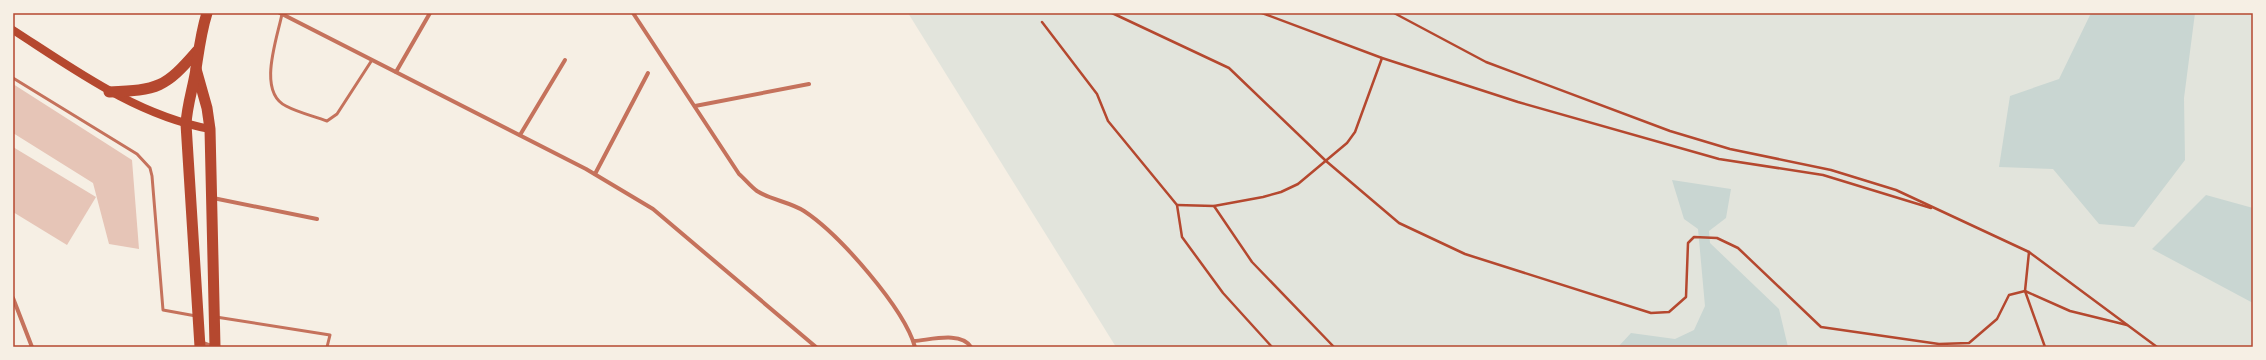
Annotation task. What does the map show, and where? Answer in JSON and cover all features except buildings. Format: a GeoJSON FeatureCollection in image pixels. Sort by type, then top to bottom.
{"type":"FeatureCollection","features":[{"type":"Feature","properties":{"kind":"highway"},"geometry":{"type":"LineString","coordinates":[[200,344],[200,317],[186,124],[187,106],[196,68],[198,47],[207,13]]}},
{"type":"Feature","properties":{"kind":"highway"},"geometry":{"type":"LineString","coordinates":[[109,92],[149,90],[166,82],[177,74],[198,47]]}},
{"type":"Feature","properties":{"kind":"highway"},"geometry":{"type":"LineString","coordinates":[[196,68],[207,108],[210,129],[215,347]]}},
{"type":"Feature","properties":{"kind":"main road"},"geometry":{"type":"LineString","coordinates":[[13,30],[109,92],[186,124],[210,129]]}},
{"type":"Feature","properties":{"kind":"street"},"geometry":{"type":"LineString","coordinates":[[396,72],[430,13]]}},
{"type":"Feature","properties":{"kind":"street"},"geometry":{"type":"LineString","coordinates":[[633,13],[739,174],[757,191],[804,211],[857,260],[895,310],[914,341],[915,347]]}},
{"type":"Feature","properties":{"kind":"street"},"geometry":{"type":"LineString","coordinates":[[281,14],[595,174],[653,209],[816,347]]}},
{"type":"Feature","properties":{"kind":"street"},"geometry":{"type":"LineString","coordinates":[[520,135],[565,60]]}},
{"type":"Feature","properties":{"kind":"street"},"geometry":{"type":"LineString","coordinates":[[595,174],[648,73]]}},
{"type":"Feature","properties":{"kind":"street"},"geometry":{"type":"LineString","coordinates":[[695,106],[809,84]]}},
{"type":"Feature","properties":{"kind":"street"},"geometry":{"type":"LineString","coordinates":[[211,197],[317,219]]}},
{"type":"Feature","properties":{"kind":"street"},"geometry":{"type":"LineString","coordinates":[[13,298],[32,347]]}},
{"type":"Feature","properties":{"kind":"street"},"geometry":{"type":"LineString","coordinates":[[914,341],[960,338],[971,347]]}},
{"type":"Feature","properties":{"kind":"street"},"geometry":{"type":"LineString","coordinates":[[200,344],[215,347]]}},
{"type":"Feature","properties":{"kind":"lane"},"geometry":{"type":"LineString","coordinates":[[281,14],[270,74],[272,92],[285,106],[327,121],[337,114],[372,60]]}},
{"type":"Feature","properties":{"kind":"lane"},"geometry":{"type":"LineString","coordinates":[[13,78],[137,154],[150,168],[152,176],[163,310],[200,317]]}},
{"type":"Feature","properties":{"kind":"lane"},"geometry":{"type":"LineString","coordinates":[[215,316],[330,335],[327,347]]}},
{"type":"Feature","properties":{"kind":"path"},"geometry":{"type":"LineString","coordinates":[[1112,13],[1230,68],[1326,161],[1399,223],[1465,254],[1650,313],[1669,312],[1686,297],[1688,244],[1694,237],[1717,238],[1738,248],[1821,327],[1939,344],[1969,343],[1997,319],[2009,295],[2025,292],[2070,311],[2127,325]]}},
{"type":"Feature","properties":{"kind":"path"},"geometry":{"type":"LineString","coordinates":[[1262,13],[1382,58],[1518,102],[1719,159],[1823,176],[1939,211]]}},
{"type":"Feature","properties":{"kind":"path"},"geometry":{"type":"LineString","coordinates":[[1394,13],[1486,62],[1670,131],[1730,149],[1832,170],[1896,190],[2029,252],[2157,347]]}},
{"type":"Feature","properties":{"kind":"path"},"geometry":{"type":"LineString","coordinates":[[1042,22],[1097,94],[1108,121],[1176,205],[1182,237],[1223,293],[1272,347]]}},
{"type":"Feature","properties":{"kind":"path"},"geometry":{"type":"LineString","coordinates":[[1176,205],[1214,206],[1281,192],[1298,184],[1326,161],[1356,132],[1382,58]]}},
{"type":"Feature","properties":{"kind":"path"},"geometry":{"type":"LineString","coordinates":[[1214,206],[1252,262],[1334,347]]}},
{"type":"Feature","properties":{"kind":"path"},"geometry":{"type":"LineString","coordinates":[[2029,252],[2025,292],[2044,347]]}},
{"type":"Feature","properties":{"kind":"shaded area"},"geometry":{"type":"Polygon","coordinates":[[[908,13],[2253,13],[2253,347],[1116,347],[908,13]]]}},
{"type":"Feature","properties":{"kind":"shaded area"},"geometry":{"type":"Polygon","coordinates":[[[2091,13],[2195,13],[2184,98],[2185,160],[2134,227],[2099,224],[2053,169],[1999,167],[2010,96],[2059,79],[2091,13]]]}},
{"type":"Feature","properties":{"kind":"shaded area"},"geometry":{"type":"Polygon","coordinates":[[[1672,180],[1731,189],[1726,218],[1709,231],[1710,243],[1779,309],[1788,347],[1618,347],[1631,333],[1675,339],[1694,330],[1705,306],[1698,229],[1684,219],[1672,180]]]}},
{"type":"Feature","properties":{"kind":"shaded area"},"geometry":{"type":"Polygon","coordinates":[[[2206,195],[2253,208],[2253,303],[2152,249],[2206,195]]]}}]}
